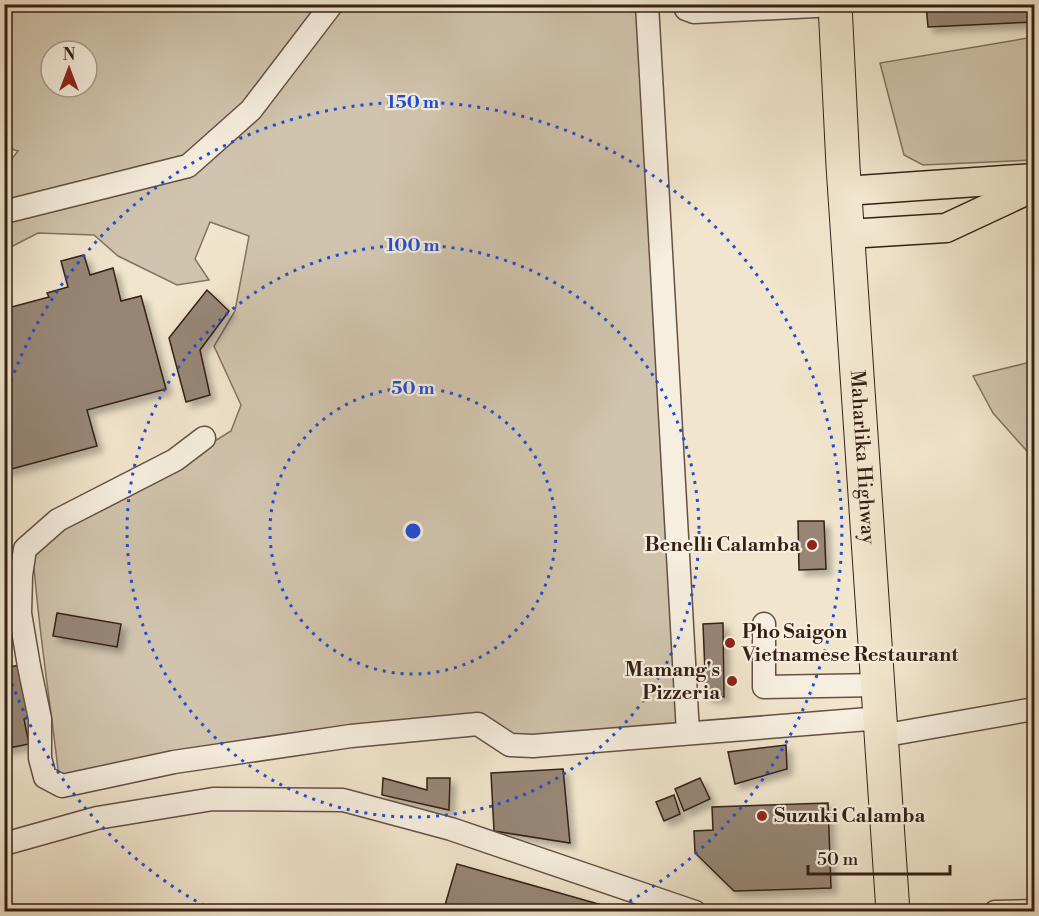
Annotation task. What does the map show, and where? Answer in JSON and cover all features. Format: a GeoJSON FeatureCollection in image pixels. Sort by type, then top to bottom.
{"type":"FeatureCollection","features":[{"type":"Feature","properties":{"kind":"highway","name":"Maharlika Highway"},"geometry":{"type":"LineString","coordinates":[[835,5],[845,191],[893,912]]}},
{"type":"Feature","properties":{"kind":"main road"},"geometry":{"type":"LineString","coordinates":[[845,191],[1035,178]]}},
{"type":"Feature","properties":{"kind":"main road"},"geometry":{"type":"LineString","coordinates":[[848,234],[946,228],[1035,187]]}},
{"type":"Feature","properties":{"kind":"street"},"geometry":{"type":"LineString","coordinates":[[4,212],[188,166],[250,110],[332,4]]}},
{"type":"Feature","properties":{"kind":"street"},"geometry":{"type":"LineString","coordinates":[[647,4],[688,733]]}},
{"type":"Feature","properties":{"kind":"street"},"geometry":{"type":"LineString","coordinates":[[684,4],[686,9],[694,12],[768,6],[835,5]]}},
{"type":"Feature","properties":{"kind":"street"},"geometry":{"type":"LineString","coordinates":[[204,438],[175,460],[58,520],[25,549],[21,575],[20,613],[28,666],[40,719],[40,758],[45,777],[62,786],[186,760],[351,736],[478,724],[510,745],[533,746],[688,733],[881,727],[1035,709]]}},
{"type":"Feature","properties":{"kind":"street"},"geometry":{"type":"LineString","coordinates":[[764,624],[764,687],[879,685]]}},
{"type":"Feature","properties":{"kind":"street"},"geometry":{"type":"LineString","coordinates":[[4,844],[97,818],[213,799],[343,800],[451,829],[695,912]]}},
{"type":"Feature","properties":{"kind":"street"},"geometry":{"type":"LineString","coordinates":[[995,912],[1035,911]]}},
{"type":"Feature","properties":{"kind":"shaded area"},"geometry":{"type":"Polygon","coordinates":[[[5,5],[641,5],[686,728],[536,746],[485,727],[60,788],[33,553],[76,520],[162,474],[231,431],[241,405],[214,346],[235,311],[249,236],[210,222],[195,259],[209,280],[177,285],[118,256],[94,235],[38,233],[5,248],[4,169],[18,151],[5,147],[5,5]]]}},
{"type":"Feature","properties":{"kind":"shaded area"},"geometry":{"type":"Polygon","coordinates":[[[1034,37],[1034,160],[923,165],[904,155],[880,63],[1034,37]]]}},
{"type":"Feature","properties":{"kind":"shaded area"},"geometry":{"type":"Polygon","coordinates":[[[1034,328],[1034,459],[993,413],[973,376],[1031,362],[1034,328]]]}},
{"type":"Feature","properties":{"kind":"building"},"geometry":{"type":"Polygon","coordinates":[[[926,4],[1034,4],[1034,22],[928,27],[926,4]]]}},
{"type":"Feature","properties":{"kind":"building"},"geometry":{"type":"Polygon","coordinates":[[[84,255],[90,275],[113,268],[121,301],[141,296],[166,389],[87,410],[97,446],[4,471],[4,309],[49,297],[47,293],[68,287],[61,261],[84,255]]]}},
{"type":"Feature","properties":{"kind":"building"},"geometry":{"type":"Polygon","coordinates":[[[207,290],[229,311],[200,350],[210,395],[186,402],[169,338],[207,290]]]}},
{"type":"Feature","properties":{"kind":"building","name":"Benelli Calamba"},"geometry":{"type":"Polygon","coordinates":[[[798,521],[824,521],[826,569],[799,570],[798,521]]]}},
{"type":"Feature","properties":{"kind":"building"},"geometry":{"type":"Polygon","coordinates":[[[57,613],[121,624],[117,647],[53,636],[57,613]]]}},
{"type":"Feature","properties":{"kind":"building"},"geometry":{"type":"Polygon","coordinates":[[[723,623],[724,697],[706,697],[703,624],[723,623]]]}},
{"type":"Feature","properties":{"kind":"building"},"geometry":{"type":"Polygon","coordinates":[[[20,665],[29,718],[24,719],[29,744],[4,749],[4,668],[20,665]]]}},
{"type":"Feature","properties":{"kind":"building"},"geometry":{"type":"Polygon","coordinates":[[[786,745],[787,769],[735,784],[728,752],[786,745]]]}},
{"type":"Feature","properties":{"kind":"building"},"geometry":{"type":"Polygon","coordinates":[[[563,769],[570,843],[494,831],[491,773],[563,769]]]}},
{"type":"Feature","properties":{"kind":"building"},"geometry":{"type":"Polygon","coordinates":[[[383,778],[427,790],[427,778],[450,778],[449,810],[382,795],[383,778]]]}},
{"type":"Feature","properties":{"kind":"building"},"geometry":{"type":"Polygon","coordinates":[[[700,778],[710,799],[684,811],[675,789],[700,778]]]}},
{"type":"Feature","properties":{"kind":"building"},"geometry":{"type":"Polygon","coordinates":[[[674,795],[680,814],[664,821],[656,802],[674,795]]]}},
{"type":"Feature","properties":{"kind":"building"},"geometry":{"type":"Polygon","coordinates":[[[828,803],[831,888],[734,891],[695,853],[694,831],[713,830],[712,807],[828,803]]]}},
{"type":"Feature","properties":{"kind":"building"},"geometry":{"type":"Polygon","coordinates":[[[457,864],[609,907],[608,912],[443,912],[457,864]]]}},
{"type":"Feature","properties":{"kind":"place","name":"Benelli Calamba"},"geometry":{"type":"Point","coordinates":[812,545]}},
{"type":"Feature","properties":{"kind":"place","name":"Pho Saigon Vietnamese Restaurant"},"geometry":{"type":"Point","coordinates":[730,643]}},
{"type":"Feature","properties":{"kind":"place","name":"Mamang's Pizzeria"},"geometry":{"type":"Point","coordinates":[732,681]}},
{"type":"Feature","properties":{"kind":"place","name":"Suzuki Calamba"},"geometry":{"type":"Point","coordinates":[762,816]}}]}
